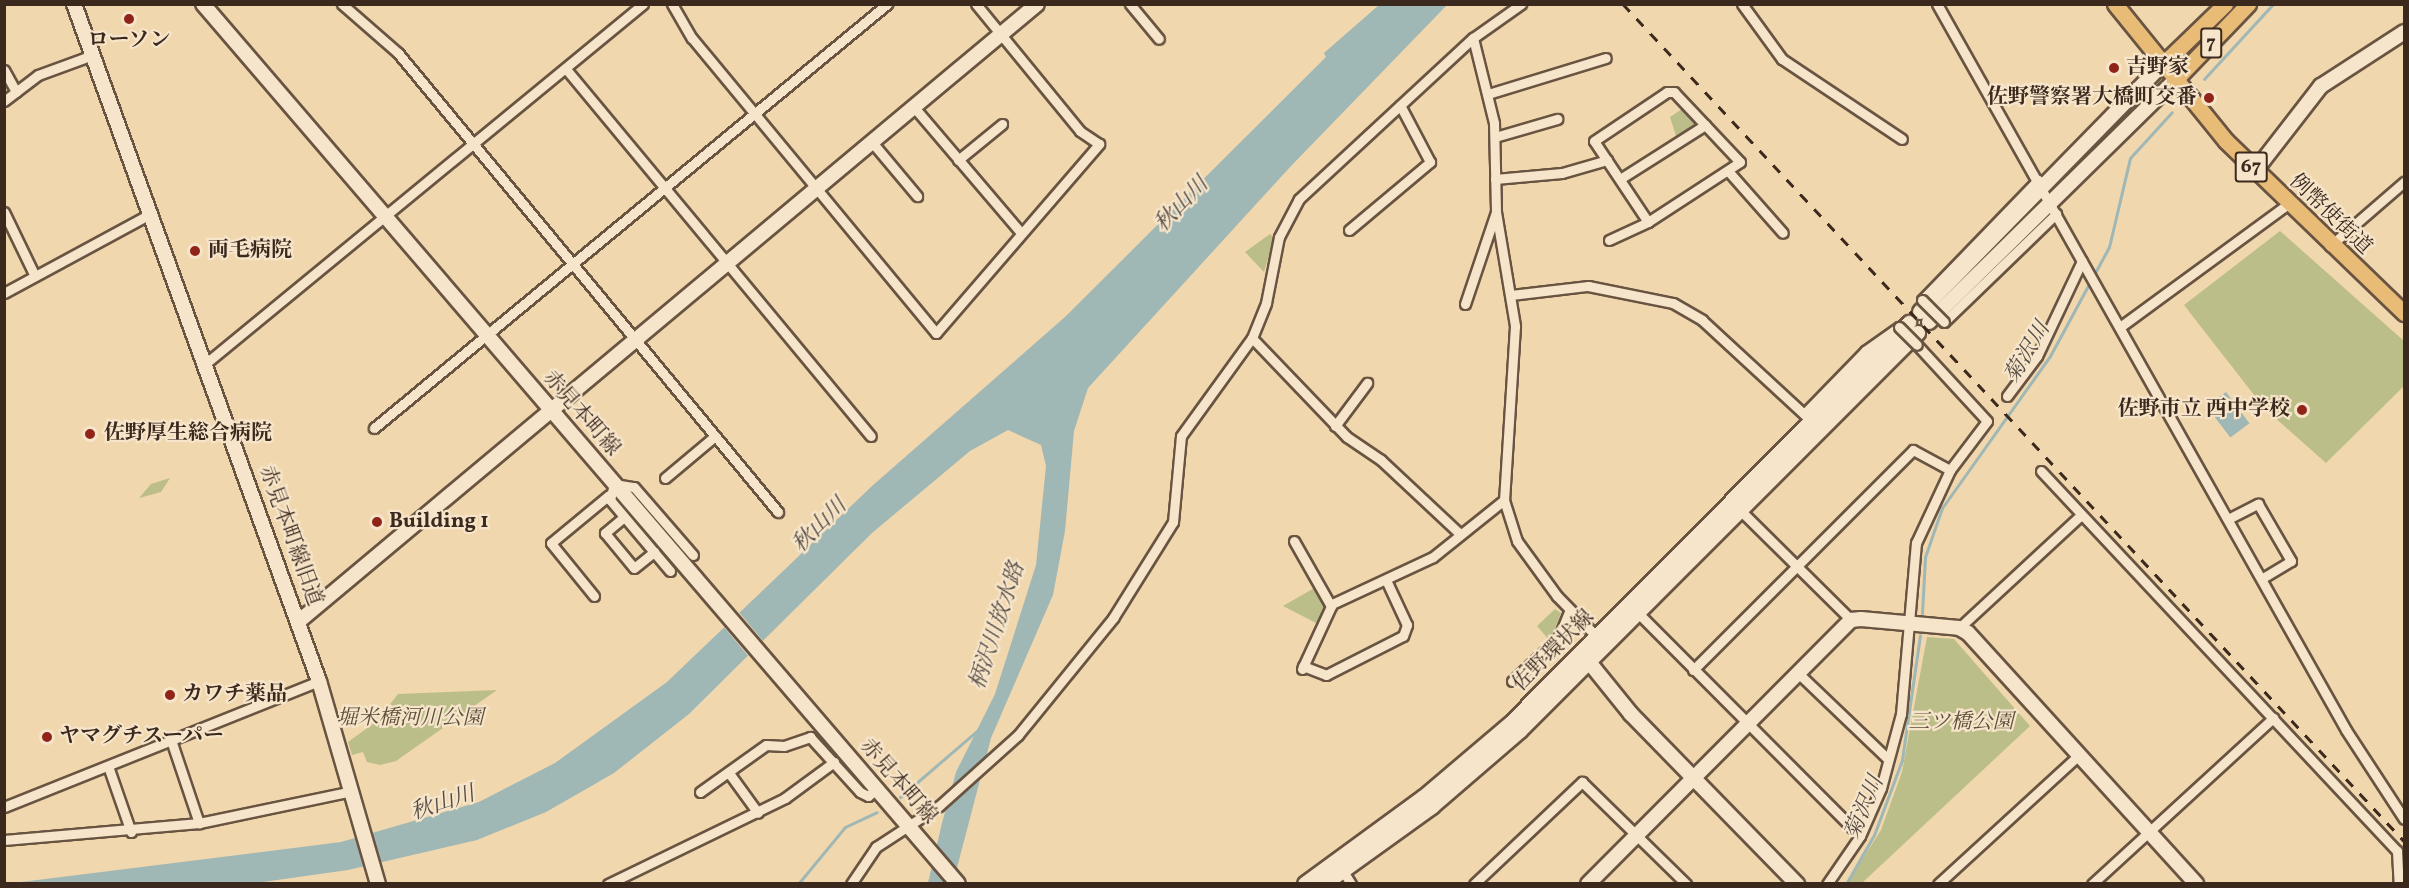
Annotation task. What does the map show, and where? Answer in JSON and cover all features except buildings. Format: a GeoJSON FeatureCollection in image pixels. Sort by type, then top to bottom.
{"type":"FeatureCollection","features":[{"type":"Feature","properties":{"kind":"main road","name":"例幣使街道"},"geometry":{"type":"LineString","coordinates":[[2115,4],[2161,66],[2255,171],[2330,246],[2404,313]]}},
{"type":"Feature","properties":{"kind":"main road","name":"7"},"geometry":{"type":"LineString","coordinates":[[2161,66],[2225,4]]}},
{"type":"Feature","properties":{"kind":"main road","name":"7"},"geometry":{"type":"LineString","coordinates":[[2174,81],[2248,4]]}},
{"type":"Feature","properties":{"kind":"street","name":"赤見本町線旧道"},"geometry":{"type":"LineString","coordinates":[[74,4],[319,681],[378,884]]}},
{"type":"Feature","properties":{"kind":"street","name":"赤見本町線"},"geometry":{"type":"LineString","coordinates":[[203,4],[549,410],[612,490],[690,572],[958,884]]}},
{"type":"Feature","properties":{"kind":"street"},"geometry":{"type":"LineString","coordinates":[[205,364],[643,4]]}},
{"type":"Feature","properties":{"kind":"street"},"geometry":{"type":"LineString","coordinates":[[672,4],[692,38],[817,185],[936,333],[1099,144],[1080,131],[976,4]]}},
{"type":"Feature","properties":{"kind":"street"},"geometry":{"type":"LineString","coordinates":[[374,428],[887,4]]}},
{"type":"Feature","properties":{"kind":"street"},"geometry":{"type":"LineString","coordinates":[[298,622],[633,337],[1037,4]]}},
{"type":"Feature","properties":{"kind":"street"},"geometry":{"type":"LineString","coordinates":[[1130,4],[1159,39]]}},
{"type":"Feature","properties":{"kind":"street"},"geometry":{"type":"LineString","coordinates":[[851,884],[864,858],[939,806],[994,759],[1112,621],[1173,522],[1180,436],[1252,338],[1266,303],[1279,237],[1293,208],[1473,38],[1521,4]]}},
{"type":"Feature","properties":{"kind":"street"},"geometry":{"type":"LineString","coordinates":[[1742,4],[1782,59],[1902,139]]}},
{"type":"Feature","properties":{"kind":"street"},"geometry":{"type":"LineString","coordinates":[[1938,4],[2358,750],[2404,819]]}},
{"type":"Feature","properties":{"kind":"street"},"geometry":{"type":"LineString","coordinates":[[348,6],[398,53],[778,512]]}},
{"type":"Feature","properties":{"kind":"street"},"geometry":{"type":"LineString","coordinates":[[2255,171],[2321,86],[2404,32]]}},
{"type":"Feature","properties":{"kind":"street"},"geometry":{"type":"LineString","coordinates":[[1473,38],[1488,94],[1496,137],[1496,213],[1511,296],[1516,360],[1504,500],[1516,541],[1570,610],[1602,642]]}},
{"type":"Feature","properties":{"kind":"street"},"geometry":{"type":"LineString","coordinates":[[4,101],[38,75],[93,55]]}},
{"type":"Feature","properties":{"kind":"street"},"geometry":{"type":"LineString","coordinates":[[1488,94],[1606,58]]}},
{"type":"Feature","properties":{"kind":"street"},"geometry":{"type":"LineString","coordinates":[[1929,314],[2047,196],[2161,66]]}},
{"type":"Feature","properties":{"kind":"street"},"geometry":{"type":"LineString","coordinates":[[566,69],[871,436]]}},
{"type":"Feature","properties":{"kind":"street"},"geometry":{"type":"LineString","coordinates":[[4,70],[16,92]]}},
{"type":"Feature","properties":{"kind":"street"},"geometry":{"type":"LineString","coordinates":[[1929,314],[2030,211],[2174,81]]}},
{"type":"Feature","properties":{"kind":"street"},"geometry":{"type":"LineString","coordinates":[[1609,240],[1648,222],[1729,172],[1740,162],[1674,92],[1667,92],[1596,137],[1607,160],[1648,222]]}},
{"type":"Feature","properties":{"kind":"street"},"geometry":{"type":"LineString","coordinates":[[1349,230],[1430,162],[1400,105]]}},
{"type":"Feature","properties":{"kind":"street"},"geometry":{"type":"LineString","coordinates":[[914,106],[1021,233]]}},
{"type":"Feature","properties":{"kind":"street"},"geometry":{"type":"LineString","coordinates":[[1496,137],[1557,119]]}},
{"type":"Feature","properties":{"kind":"street"},"geometry":{"type":"LineString","coordinates":[[958,160],[1002,124]]}},
{"type":"Feature","properties":{"kind":"street"},"geometry":{"type":"LineString","coordinates":[[1620,179],[1705,125]]}},
{"type":"Feature","properties":{"kind":"street"},"geometry":{"type":"LineString","coordinates":[[871,141],[917,196]]}},
{"type":"Feature","properties":{"kind":"street"},"geometry":{"type":"LineString","coordinates":[[1495,179],[1562,173],[1607,160]]}},
{"type":"Feature","properties":{"kind":"street"},"geometry":{"type":"LineString","coordinates":[[1729,172],[1783,233]]}},
{"type":"Feature","properties":{"kind":"street"},"geometry":{"type":"LineString","coordinates":[[2330,246],[2404,182]]}},
{"type":"Feature","properties":{"kind":"street"},"geometry":{"type":"LineString","coordinates":[[1929,314],[2047,196]]}},
{"type":"Feature","properties":{"kind":"street"},"geometry":{"type":"LineString","coordinates":[[2120,327],[2288,204]]}},
{"type":"Feature","properties":{"kind":"street"},"geometry":{"type":"LineString","coordinates":[[4,212],[35,276]]}},
{"type":"Feature","properties":{"kind":"street"},"geometry":{"type":"LineString","coordinates":[[1465,304],[1496,213]]}},
{"type":"Feature","properties":{"kind":"street"},"geometry":{"type":"LineString","coordinates":[[4,293],[150,214]]}},
{"type":"Feature","properties":{"kind":"street"},"geometry":{"type":"LineString","coordinates":[[2007,396],[2037,356],[2083,263]]}},
{"type":"Feature","properties":{"kind":"street"},"geometry":{"type":"LineString","coordinates":[[1511,296],[1588,286],[1673,303],[1702,320],[1804,414],[1865,351],[1911,332],[1987,421],[1950,470],[1916,543],[1901,714],[1888,759],[1860,836],[1827,884]]}},
{"type":"Feature","properties":{"kind":"street","name":"佐野環状線"},"geometry":{"type":"LineString","coordinates":[[1325,884],[1344,872],[1586,658],[1911,332]]}},
{"type":"Feature","properties":{"kind":"street"},"geometry":{"type":"LineString","coordinates":[[1252,338],[1335,426],[1460,533]]}},
{"type":"Feature","properties":{"kind":"street"},"geometry":{"type":"LineString","coordinates":[[1335,426],[1367,383]]}},
{"type":"Feature","properties":{"kind":"street"},"geometry":{"type":"LineString","coordinates":[[665,477],[715,436]]}},
{"type":"Feature","properties":{"kind":"street"},"geometry":{"type":"LineString","coordinates":[[1693,670],[1913,450],[1950,470]]}},
{"type":"Feature","properties":{"kind":"street"},"geometry":{"type":"LineString","coordinates":[[2041,471],[2397,851],[2399,884]]}},
{"type":"Feature","properties":{"kind":"street"},"geometry":{"type":"LineString","coordinates":[[594,596],[551,543],[612,490],[634,487],[693,555]]}},
{"type":"Feature","properties":{"kind":"street"},"geometry":{"type":"LineString","coordinates":[[612,490],[624,517],[670,571]]}},
{"type":"Feature","properties":{"kind":"street"},"geometry":{"type":"LineString","coordinates":[[1386,580],[1407,625],[1403,636],[1326,675],[1302,667],[1331,606],[1433,557],[1460,533],[1504,500]]}},
{"type":"Feature","properties":{"kind":"street"},"geometry":{"type":"LineString","coordinates":[[2228,519],[2254,503],[2274,532],[2290,563],[2263,578]]}},
{"type":"Feature","properties":{"kind":"street"},"geometry":{"type":"LineString","coordinates":[[1736,507],[1797,564],[1851,620],[1959,628],[2196,884]]}},
{"type":"Feature","properties":{"kind":"street","name":"佐野環状線"},"geometry":{"type":"LineString","coordinates":[[1602,642],[1639,614],[1736,507]]}},
{"type":"Feature","properties":{"kind":"street"},"geometry":{"type":"LineString","coordinates":[[1959,628],[2081,515]]}},
{"type":"Feature","properties":{"kind":"street"},"geometry":{"type":"LineString","coordinates":[[624,517],[605,533],[634,568],[654,552]]}},
{"type":"Feature","properties":{"kind":"street"},"geometry":{"type":"LineString","coordinates":[[1294,541],[1331,606]]}},
{"type":"Feature","properties":{"kind":"street"},"geometry":{"type":"LineString","coordinates":[[1512,681],[1558,639],[1570,610]]}},
{"type":"Feature","properties":{"kind":"street"},"geometry":{"type":"LineString","coordinates":[[1639,614],[1860,836]]}},
{"type":"Feature","properties":{"kind":"street"},"geometry":{"type":"LineString","coordinates":[[1588,884],[1851,620]]}},
{"type":"Feature","properties":{"kind":"street"},"geometry":{"type":"LineString","coordinates":[[1586,658],[1693,778],[1797,884]]}},
{"type":"Feature","properties":{"kind":"street"},"geometry":{"type":"LineString","coordinates":[[1798,673],[1888,759]]}},
{"type":"Feature","properties":{"kind":"street"},"geometry":{"type":"LineString","coordinates":[[4,807],[319,681]]}},
{"type":"Feature","properties":{"kind":"street"},"geometry":{"type":"LineString","coordinates":[[2092,884],[2273,718]]}},
{"type":"Feature","properties":{"kind":"street"},"geometry":{"type":"LineString","coordinates":[[700,792],[766,745],[784,746],[810,737],[863,794],[876,789]]}},
{"type":"Feature","properties":{"kind":"street"},"geometry":{"type":"LineString","coordinates":[[171,740],[199,823]]}},
{"type":"Feature","properties":{"kind":"street"},"geometry":{"type":"LineString","coordinates":[[1938,884],[2079,755]]}},
{"type":"Feature","properties":{"kind":"street"},"geometry":{"type":"LineString","coordinates":[[608,884],[758,813],[834,762]]}},
{"type":"Feature","properties":{"kind":"street"},"geometry":{"type":"LineString","coordinates":[[108,766],[131,832]]}},
{"type":"Feature","properties":{"kind":"street"},"geometry":{"type":"LineString","coordinates":[[729,773],[758,813]]}},
{"type":"Feature","properties":{"kind":"street"},"geometry":{"type":"LineString","coordinates":[[1474,884],[1582,782],[1638,834],[1686,884]]}},
{"type":"Feature","properties":{"kind":"street"},"geometry":{"type":"LineString","coordinates":[[4,840],[131,832],[199,823],[352,791]]}},
{"type":"Feature","properties":{"kind":"street","name":"佐野環状線"},"geometry":{"type":"LineString","coordinates":[[1305,884],[1344,872]]}},
{"type":"Feature","properties":{"kind":"green space"},"geometry":{"type":"Polygon","coordinates":[[[1685,107],[1698,123],[1676,136],[1670,117],[1685,107]]]}},
{"type":"Feature","properties":{"kind":"green space"},"geometry":{"type":"Polygon","coordinates":[[[2280,231],[2404,341],[2404,386],[2326,463],[2265,409],[2184,305],[2280,231]]]}},
{"type":"Feature","properties":{"kind":"green space"},"geometry":{"type":"Polygon","coordinates":[[[1270,234],[1274,238],[1264,272],[1245,252],[1270,234]]]}},
{"type":"Feature","properties":{"kind":"green space"},"geometry":{"type":"Polygon","coordinates":[[[170,478],[161,492],[139,498],[151,484],[170,478]]]}},
{"type":"Feature","properties":{"kind":"green space"},"geometry":{"type":"Polygon","coordinates":[[[1316,587],[1325,607],[1318,624],[1283,606],[1316,587]]]}},
{"type":"Feature","properties":{"kind":"green space"},"geometry":{"type":"Polygon","coordinates":[[[1555,609],[1561,613],[1550,641],[1537,626],[1555,609]]]}},
{"type":"Feature","properties":{"kind":"green space","name":"三ツ橋公園"},"geometry":{"type":"Polygon","coordinates":[[[1927,637],[1954,639],[2030,726],[1862,883],[1847,883],[1881,830],[1902,772],[1927,637]]]}},
{"type":"Feature","properties":{"kind":"green space","name":"堀米橋河川公園"},"geometry":{"type":"Polygon","coordinates":[[[497,690],[396,761],[380,765],[367,762],[363,752],[352,755],[348,742],[377,721],[398,694],[497,690]]]}},
{"type":"Feature","properties":{"kind":"water","name":"秋山川"},"geometry":{"type":"Polygon","coordinates":[[[1379,5],[1447,5],[1291,166],[1088,388],[1074,431],[1065,531],[1053,595],[991,738],[953,883],[928,883],[942,823],[956,772],[995,694],[1036,565],[1046,466],[1041,445],[1008,430],[970,451],[872,533],[689,714],[614,773],[546,812],[477,840],[348,870],[256,883],[5,884],[341,842],[479,802],[555,763],[667,682],[872,486],[1065,317],[1326,57],[1324,53],[1379,5]]]}},
{"type":"Feature","properties":{"kind":"water"},"geometry":{"type":"Polygon","coordinates":[[[2226,392],[2249,423],[2230,438],[2207,406],[2226,392]]]}},
{"type":"Feature","properties":{"kind":"pier"},"geometry":{"type":"Polygon","coordinates":[[[738,611],[764,642],[748,655],[722,624],[738,611]]]}},
{"type":"Feature","properties":{"kind":"waterway","name":"菊沢川"},"geometry":{"type":"LineString","coordinates":[[2204,79],[2273,4]]}},
{"type":"Feature","properties":{"kind":"waterway","name":"菊沢川"},"geometry":{"type":"LineString","coordinates":[[1922,613],[1925,557],[1942,508],[2050,356],[2109,247],[2130,158],[2172,112]]}},
{"type":"Feature","properties":{"kind":"waterway","name":"菊沢川"},"geometry":{"type":"LineString","coordinates":[[1846,884],[1874,835],[1902,760],[1920,635]]}},
{"type":"Feature","properties":{"kind":"waterway"},"geometry":{"type":"LineString","coordinates":[[900,797],[978,730]]}},
{"type":"Feature","properties":{"kind":"waterway"},"geometry":{"type":"LineString","coordinates":[[798,884],[845,827],[877,812]]}},
{"type":"Feature","properties":{"kind":"railway"},"geometry":{"type":"LineString","coordinates":[[1623,4],[2404,841]]}},
{"type":"Feature","properties":{"kind":"place","name":"ローソン"},"geometry":{"type":"Point","coordinates":[129,19]}},
{"type":"Feature","properties":{"kind":"place","name":"吉野家"},"geometry":{"type":"Point","coordinates":[2114,68]}},
{"type":"Feature","properties":{"kind":"place","name":"佐野警察署大橋町交番"},"geometry":{"type":"Point","coordinates":[2209,98]}},
{"type":"Feature","properties":{"kind":"place","name":"両毛病院"},"geometry":{"type":"Point","coordinates":[195,251]}},
{"type":"Feature","properties":{"kind":"place","name":"佐野市立 西中学校"},"geometry":{"type":"Point","coordinates":[2302,410]}},
{"type":"Feature","properties":{"kind":"place","name":"佐野厚生総合病院"},"geometry":{"type":"Point","coordinates":[90,434]}},
{"type":"Feature","properties":{"kind":"place","name":"Building 1"},"geometry":{"type":"Point","coordinates":[377,522]}},
{"type":"Feature","properties":{"kind":"place","name":"カワチ薬品"},"geometry":{"type":"Point","coordinates":[170,695]}},
{"type":"Feature","properties":{"kind":"place","name":"ヤマグチスーパー"},"geometry":{"type":"Point","coordinates":[47,737]}},
{"type":"Feature","properties":{"kind":"water label","name":"柄沢川放水路"},"geometry":{"type":"Point","coordinates":[998,626]}}]}
